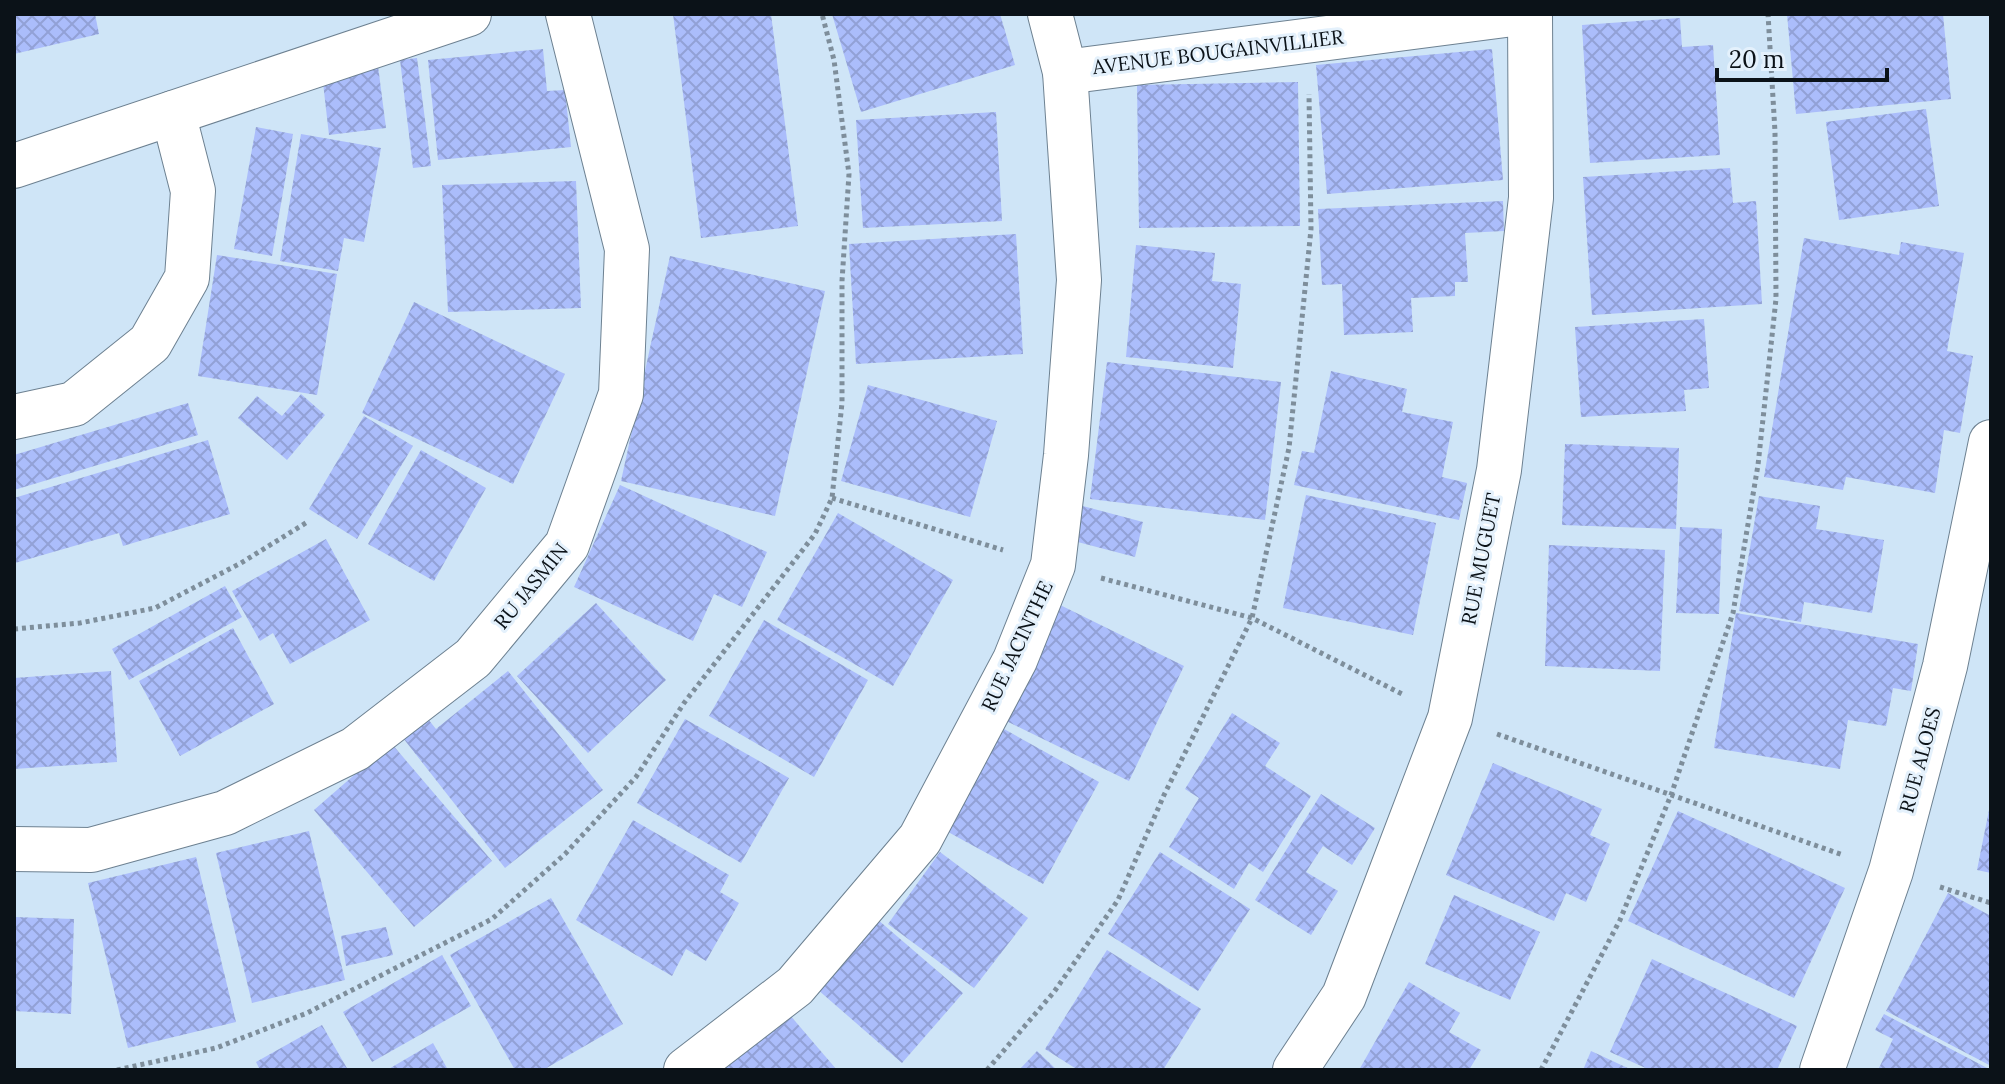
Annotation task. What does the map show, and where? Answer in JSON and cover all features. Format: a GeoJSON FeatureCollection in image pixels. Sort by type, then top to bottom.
{"type":"FeatureCollection","features":[{"type":"Feature","properties":{"kind":"street"},"geometry":{"type":"LineString","coordinates":[[14,166],[469,14]]}},
{"type":"Feature","properties":{"kind":"street","name":"RU JASMIN"},"geometry":{"type":"LineString","coordinates":[[14,849],[91,850],[225,813],[355,749],[473,658],[567,545],[621,394],[627,249],[568,14]]}},
{"type":"Feature","properties":{"kind":"street","name":"RUE JACINTHE"},"geometry":{"type":"LineString","coordinates":[[686,1070],[795,986],[920,839],[1015,660],[1053,565],[1066,455],[1079,280],[1065,72],[1050,14]]}},
{"type":"Feature","properties":{"kind":"street","name":"AVENUE BOUGAINVILLIER"},"geometry":{"type":"LineString","coordinates":[[1065,72],[1513,14]]}},
{"type":"Feature","properties":{"kind":"street","name":"RUE MUGUET"},"geometry":{"type":"LineString","coordinates":[[1295,1070],[1344,996],[1450,718],[1499,470],[1531,198],[1530,14]]}},
{"type":"Feature","properties":{"kind":"street"},"geometry":{"type":"LineString","coordinates":[[14,417],[74,404],[150,343],[187,278],[193,191],[173,113]]}},
{"type":"Feature","properties":{"kind":"street","name":"RUE ALOES"},"geometry":{"type":"LineString","coordinates":[[1822,1070],[1891,871],[1945,666],[1991,442]]}},
{"type":"Feature","properties":{"kind":"path"},"geometry":{"type":"LineString","coordinates":[[117,1070],[216,1048],[307,1013],[492,919],[565,854],[636,777],[684,703],[815,534],[832,498],[842,403],[842,281],[849,174],[834,60],[822,14]]}},
{"type":"Feature","properties":{"kind":"path"},"geometry":{"type":"LineString","coordinates":[[1541,1070],[1620,920],[1671,795],[1733,613],[1758,465],[1776,299],[1775,132],[1768,14]]}},
{"type":"Feature","properties":{"kind":"path"},"geometry":{"type":"LineString","coordinates":[[987,1070],[1054,992],[1118,900],[1164,795],[1252,618],[1289,448],[1311,229],[1312,133],[1304,41]]}},
{"type":"Feature","properties":{"kind":"path"},"geometry":{"type":"LineString","coordinates":[[832,498],[1053,565],[1252,618],[1450,718],[1991,903]]}},
{"type":"Feature","properties":{"kind":"path"},"geometry":{"type":"LineString","coordinates":[[14,629],[80,623],[155,608],[241,563],[309,521]]}},
{"type":"Feature","properties":{"kind":"building"},"geometry":{"type":"Polygon","coordinates":[[[14,14],[95,14],[99,34],[14,54],[14,14]]]}},
{"type":"Feature","properties":{"kind":"building"},"geometry":{"type":"Polygon","coordinates":[[[673,14],[771,14],[798,226],[701,238],[673,14]]]}},
{"type":"Feature","properties":{"kind":"building"},"geometry":{"type":"Polygon","coordinates":[[[832,14],[1000,14],[1015,65],[861,112],[832,14]]]}},
{"type":"Feature","properties":{"kind":"building"},"geometry":{"type":"Polygon","coordinates":[[[1787,14],[1943,14],[1951,99],[1796,114],[1787,14]]]}},
{"type":"Feature","properties":{"kind":"building"},"geometry":{"type":"Polygon","coordinates":[[[1680,18],[1682,47],[1713,45],[1720,155],[1590,163],[1582,25],[1680,18]]]}},
{"type":"Feature","properties":{"kind":"building"},"geometry":{"type":"Polygon","coordinates":[[[543,49],[547,91],[565,90],[571,147],[438,160],[428,60],[543,49]]]}},
{"type":"Feature","properties":{"kind":"building"},"geometry":{"type":"Polygon","coordinates":[[[1492,49],[1503,180],[1327,194],[1316,65],[1492,49]]]}},
{"type":"Feature","properties":{"kind":"building"},"geometry":{"type":"Polygon","coordinates":[[[417,58],[431,166],[413,168],[400,60],[417,58]]]}},
{"type":"Feature","properties":{"kind":"building"},"geometry":{"type":"Polygon","coordinates":[[[378,66],[386,128],[329,135],[322,74],[378,66]]]}},
{"type":"Feature","properties":{"kind":"building"},"geometry":{"type":"Polygon","coordinates":[[[1298,82],[1300,226],[1139,228],[1137,85],[1298,82]]]}},
{"type":"Feature","properties":{"kind":"building"},"geometry":{"type":"Polygon","coordinates":[[[1926,109],[1939,206],[1839,220],[1826,122],[1926,109]]]}},
{"type":"Feature","properties":{"kind":"building"},"geometry":{"type":"Polygon","coordinates":[[[996,112],[1002,221],[863,228],[856,120],[996,112]]]}},
{"type":"Feature","properties":{"kind":"building"},"geometry":{"type":"Polygon","coordinates":[[[256,127],[293,134],[272,256],[234,249],[256,127]]]}},
{"type":"Feature","properties":{"kind":"building"},"geometry":{"type":"Polygon","coordinates":[[[301,134],[381,148],[364,242],[344,238],[338,271],[280,261],[301,134]]]}},
{"type":"Feature","properties":{"kind":"building"},"geometry":{"type":"Polygon","coordinates":[[[1730,168],[1733,203],[1756,201],[1762,304],[1592,315],[1583,177],[1730,168]]]}},
{"type":"Feature","properties":{"kind":"building"},"geometry":{"type":"Polygon","coordinates":[[[576,181],[581,308],[448,312],[442,185],[576,181]]]}},
{"type":"Feature","properties":{"kind":"building"},"geometry":{"type":"Polygon","coordinates":[[[1503,201],[1504,231],[1465,233],[1468,282],[1455,282],[1455,296],[1411,298],[1413,332],[1344,335],[1342,284],[1322,285],[1318,209],[1503,201]]]}},
{"type":"Feature","properties":{"kind":"building"},"geometry":{"type":"Polygon","coordinates":[[[1016,234],[1023,354],[856,364],[849,244],[1016,234]]]}},
{"type":"Feature","properties":{"kind":"building"},"geometry":{"type":"Polygon","coordinates":[[[1804,238],[1899,255],[1901,242],[1964,253],[1947,351],[1973,356],[1960,433],[1944,430],[1935,493],[1846,477],[1843,490],[1764,477],[1804,238]]]}},
{"type":"Feature","properties":{"kind":"building"},"geometry":{"type":"Polygon","coordinates":[[[1136,245],[1215,253],[1212,281],[1241,284],[1233,368],[1126,357],[1136,245]]]}},
{"type":"Feature","properties":{"kind":"building"},"geometry":{"type":"Polygon","coordinates":[[[217,255],[337,274],[317,395],[198,376],[217,255]]]}},
{"type":"Feature","properties":{"kind":"building"},"geometry":{"type":"Polygon","coordinates":[[[670,256],[825,291],[775,516],[621,481],[670,256]]]}},
{"type":"Feature","properties":{"kind":"building"},"geometry":{"type":"Polygon","coordinates":[[[414,302],[565,374],[513,484],[362,413],[414,302]]]}},
{"type":"Feature","properties":{"kind":"building"},"geometry":{"type":"Polygon","coordinates":[[[1704,319],[1709,388],[1684,390],[1686,411],[1581,417],[1575,327],[1704,319]]]}},
{"type":"Feature","properties":{"kind":"building"},"geometry":{"type":"Polygon","coordinates":[[[1107,362],[1281,382],[1265,520],[1090,499],[1107,362]]]}},
{"type":"Feature","properties":{"kind":"building"},"geometry":{"type":"Polygon","coordinates":[[[1331,371],[1407,389],[1402,412],[1453,422],[1442,477],[1467,483],[1459,520],[1294,485],[1302,451],[1314,453],[1331,371]]]}},
{"type":"Feature","properties":{"kind":"building"},"geometry":{"type":"Polygon","coordinates":[[[868,385],[997,421],[970,517],[841,481],[868,385]]]}},
{"type":"Feature","properties":{"kind":"building"},"geometry":{"type":"Polygon","coordinates":[[[301,394],[325,415],[287,460],[238,418],[257,396],[282,416],[301,394]]]}},
{"type":"Feature","properties":{"kind":"building"},"geometry":{"type":"Polygon","coordinates":[[[188,403],[198,435],[14,490],[14,455],[188,403]]]}},
{"type":"Feature","properties":{"kind":"building"},"geometry":{"type":"Polygon","coordinates":[[[364,416],[413,446],[357,539],[309,509],[364,416]]]}},
{"type":"Feature","properties":{"kind":"building"},"geometry":{"type":"Polygon","coordinates":[[[208,440],[230,514],[123,546],[119,533],[15,563],[14,498],[208,440]]]}},
{"type":"Feature","properties":{"kind":"building"},"geometry":{"type":"Polygon","coordinates":[[[1565,444],[1679,448],[1676,529],[1562,525],[1565,444]]]}},
{"type":"Feature","properties":{"kind":"building"},"geometry":{"type":"Polygon","coordinates":[[[421,450],[486,488],[434,581],[368,544],[421,450]]]}},
{"type":"Feature","properties":{"kind":"building"},"geometry":{"type":"Polygon","coordinates":[[[620,485],[767,552],[742,607],[714,594],[693,641],[574,587],[620,485]]]}},
{"type":"Feature","properties":{"kind":"building"},"geometry":{"type":"Polygon","coordinates":[[[1306,495],[1436,523],[1413,635],[1283,608],[1306,495]]]}},
{"type":"Feature","properties":{"kind":"building"},"geometry":{"type":"Polygon","coordinates":[[[1759,496],[1820,506],[1816,529],[1884,540],[1872,613],[1804,602],[1801,622],[1739,611],[1759,496]]]}},
{"type":"Feature","properties":{"kind":"building"},"geometry":{"type":"Polygon","coordinates":[[[1079,505],[1143,522],[1135,557],[1070,540],[1079,505]]]}},
{"type":"Feature","properties":{"kind":"building"},"geometry":{"type":"Polygon","coordinates":[[[838,513],[953,580],[893,686],[777,620],[838,513]]]}},
{"type":"Feature","properties":{"kind":"building"},"geometry":{"type":"Polygon","coordinates":[[[1680,527],[1722,529],[1719,614],[1676,613],[1680,527]]]}},
{"type":"Feature","properties":{"kind":"building"},"geometry":{"type":"Polygon","coordinates":[[[326,539],[370,620],[290,664],[273,633],[260,641],[232,591],[326,539]]]}},
{"type":"Feature","properties":{"kind":"building"},"geometry":{"type":"Polygon","coordinates":[[[1549,545],[1665,550],[1660,671],[1545,666],[1549,545]]]}},
{"type":"Feature","properties":{"kind":"building"},"geometry":{"type":"Polygon","coordinates":[[[225,586],[242,617],[129,680],[112,649],[225,586]]]}},
{"type":"Feature","properties":{"kind":"building"},"geometry":{"type":"Polygon","coordinates":[[[1052,601],[1184,666],[1129,781],[996,716],[1052,601]]]}},
{"type":"Feature","properties":{"kind":"building"},"geometry":{"type":"Polygon","coordinates":[[[596,603],[666,680],[588,753],[517,676],[596,603]]]}},
{"type":"Feature","properties":{"kind":"building"},"geometry":{"type":"Polygon","coordinates":[[[1736,613],[1918,644],[1911,691],[1893,688],[1886,726],[1848,720],[1840,769],[1714,748],[1736,613]]]}},
{"type":"Feature","properties":{"kind":"building"},"geometry":{"type":"Polygon","coordinates":[[[764,620],[868,680],[814,777],[709,716],[764,620]]]}},
{"type":"Feature","properties":{"kind":"building"},"geometry":{"type":"Polygon","coordinates":[[[233,628],[274,704],[180,756],[139,681],[233,628]]]}},
{"type":"Feature","properties":{"kind":"building"},"geometry":{"type":"Polygon","coordinates":[[[111,671],[117,762],[14,769],[14,678],[111,671]]]}},
{"type":"Feature","properties":{"kind":"building"},"geometry":{"type":"Polygon","coordinates":[[[508,671],[603,790],[505,868],[403,738],[428,719],[436,729],[508,671]]]}},
{"type":"Feature","properties":{"kind":"building"},"geometry":{"type":"Polygon","coordinates":[[[1232,713],[1280,743],[1265,766],[1311,796],[1263,872],[1249,863],[1234,889],[1169,847],[1199,798],[1185,789],[1232,713]]]}},
{"type":"Feature","properties":{"kind":"building"},"geometry":{"type":"Polygon","coordinates":[[[685,719],[789,778],[741,863],[637,803],[685,719]]]}},
{"type":"Feature","properties":{"kind":"building"},"geometry":{"type":"Polygon","coordinates":[[[995,724],[1099,782],[1043,884],[939,827],[995,724]]]}},
{"type":"Feature","properties":{"kind":"building"},"geometry":{"type":"Polygon","coordinates":[[[391,743],[492,861],[414,927],[314,810],[391,743]]]}},
{"type":"Feature","properties":{"kind":"building"},"geometry":{"type":"Polygon","coordinates":[[[1493,763],[1602,809],[1590,835],[1610,844],[1586,902],[1566,893],[1554,921],[1446,875],[1493,763]]]}},
{"type":"Feature","properties":{"kind":"building"},"geometry":{"type":"Polygon","coordinates":[[[1321,794],[1375,828],[1352,865],[1323,846],[1306,872],[1338,891],[1311,935],[1255,900],[1321,794]]]}},
{"type":"Feature","properties":{"kind":"building"},"geometry":{"type":"Polygon","coordinates":[[[1991,805],[1991,873],[1977,870],[1991,805]]]}},
{"type":"Feature","properties":{"kind":"building"},"geometry":{"type":"Polygon","coordinates":[[[1678,811],[1845,888],[1794,998],[1628,921],[1678,811]]]}},
{"type":"Feature","properties":{"kind":"building"},"geometry":{"type":"Polygon","coordinates":[[[633,820],[729,875],[720,892],[739,903],[706,961],[686,949],[672,976],[576,920],[633,820]]]}},
{"type":"Feature","properties":{"kind":"building"},"geometry":{"type":"Polygon","coordinates":[[[309,831],[345,980],[252,1003],[216,853],[309,831]]]}},
{"type":"Feature","properties":{"kind":"building"},"geometry":{"type":"Polygon","coordinates":[[[940,852],[1028,918],[974,988],[888,924],[940,852]]]}},
{"type":"Feature","properties":{"kind":"building"},"geometry":{"type":"Polygon","coordinates":[[[1160,852],[1250,909],[1198,991],[1108,934],[1160,852]]]}},
{"type":"Feature","properties":{"kind":"building"},"geometry":{"type":"Polygon","coordinates":[[[196,857],[236,1022],[128,1048],[88,883],[196,857]]]}},
{"type":"Feature","properties":{"kind":"building"},"geometry":{"type":"Polygon","coordinates":[[[1948,893],[1991,916],[1991,1066],[1886,1011],[1948,893]]]}},
{"type":"Feature","properties":{"kind":"building"},"geometry":{"type":"Polygon","coordinates":[[[1454,895],[1540,932],[1510,1000],[1425,964],[1454,895]]]}},
{"type":"Feature","properties":{"kind":"building"},"geometry":{"type":"Polygon","coordinates":[[[551,898],[623,1024],[543,1070],[515,1070],[450,955],[551,898]]]}},
{"type":"Feature","properties":{"kind":"building"},"geometry":{"type":"Polygon","coordinates":[[[14,917],[74,919],[71,1014],[14,1011],[14,917]]]}},
{"type":"Feature","properties":{"kind":"building"},"geometry":{"type":"Polygon","coordinates":[[[877,919],[963,993],[902,1063],[817,989],[877,919]]]}},
{"type":"Feature","properties":{"kind":"building"},"geometry":{"type":"Polygon","coordinates":[[[386,927],[393,955],[346,966],[341,936],[386,927]]]}},
{"type":"Feature","properties":{"kind":"building"},"geometry":{"type":"Polygon","coordinates":[[[1107,950],[1201,1009],[1163,1070],[1078,1070],[1045,1049],[1107,950]]]}},
{"type":"Feature","properties":{"kind":"building"},"geometry":{"type":"Polygon","coordinates":[[[442,955],[471,1006],[372,1062],[343,1012],[442,955]]]}},
{"type":"Feature","properties":{"kind":"building"},"geometry":{"type":"Polygon","coordinates":[[[1652,959],[1797,1026],[1777,1070],[1650,1070],[1610,1052],[1652,959]]]}},
{"type":"Feature","properties":{"kind":"building"},"geometry":{"type":"Polygon","coordinates":[[[1409,982],[1460,1013],[1449,1032],[1481,1050],[1469,1070],[1359,1070],[1409,982]]]}},
{"type":"Feature","properties":{"kind":"building"},"geometry":{"type":"Polygon","coordinates":[[[783,1007],[837,1070],[712,1070],[783,1007]]]}},
{"type":"Feature","properties":{"kind":"building"},"geometry":{"type":"Polygon","coordinates":[[[1884,1014],[1991,1070],[1878,1070],[1893,1039],[1875,1030],[1884,1014]]]}},
{"type":"Feature","properties":{"kind":"building"},"geometry":{"type":"Polygon","coordinates":[[[322,1025],[348,1070],[260,1070],[256,1062],[322,1025]]]}},
{"type":"Feature","properties":{"kind":"building"},"geometry":{"type":"Polygon","coordinates":[[[433,1043],[448,1070],[387,1070],[433,1043]]]}},
{"type":"Feature","properties":{"kind":"building"},"geometry":{"type":"Polygon","coordinates":[[[1037,1051],[1057,1070],[1019,1070],[1037,1051]]]}},
{"type":"Feature","properties":{"kind":"building"},"geometry":{"type":"Polygon","coordinates":[[[1591,1051],[1632,1070],[1583,1070],[1591,1051]]]}}]}
